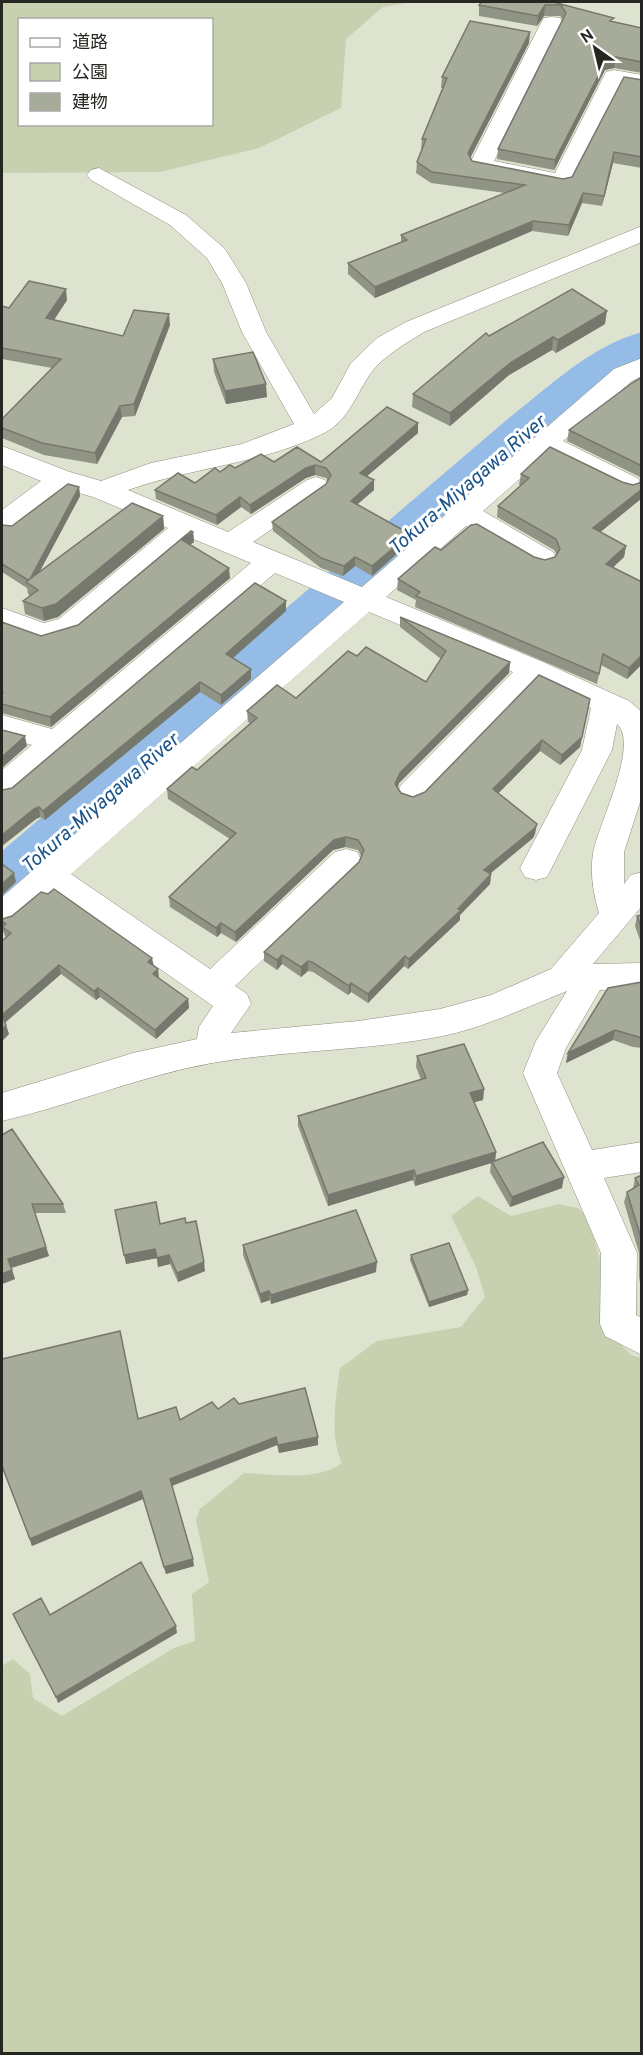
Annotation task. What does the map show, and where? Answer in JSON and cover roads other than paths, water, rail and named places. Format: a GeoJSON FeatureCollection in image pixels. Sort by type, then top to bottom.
{"type":"FeatureCollection","features":[{"type":"Feature","properties":{"kind":"street"},"geometry":{"type":"LineString","coordinates":[[541,31],[480,165],[562,181],[614,77],[642,82]]}},
{"type":"Feature","properties":{"kind":"street"},"geometry":{"type":"LineString","coordinates":[[99,175],[178,220],[217,254],[234,284],[254,332],[309,428]]}},
{"type":"Feature","properties":{"kind":"street"},"geometry":{"type":"LineString","coordinates":[[102,490],[151,472],[248,451],[318,425],[342,402],[360,369],[386,344],[415,327],[639,235]]}},
{"type":"Feature","properties":{"kind":"street"},"geometry":{"type":"LineString","coordinates":[[2,915],[269,680],[365,600],[623,375],[642,366]]}},
{"type":"Feature","properties":{"kind":"street"},"geometry":{"type":"LineString","coordinates":[[545,443],[630,485]]}},
{"type":"Feature","properties":{"kind":"street"},"geometry":{"type":"LineString","coordinates":[[2,455],[61,479],[102,490],[533,669],[619,709],[634,722],[640,739],[637,761],[609,852],[608,889],[615,914]]}},
{"type":"Feature","properties":{"kind":"street"},"geometry":{"type":"LineString","coordinates":[[2,524],[61,479]]}},
{"type":"Feature","properties":{"kind":"street"},"geometry":{"type":"LineString","coordinates":[[230,544],[316,486]]}},
{"type":"Feature","properties":{"kind":"street"},"geometry":{"type":"LineString","coordinates":[[465,513],[543,558]]}},
{"type":"Feature","properties":{"kind":"street"},"geometry":{"type":"LineString","coordinates":[[2,618],[43,634],[69,626],[188,526]]}},
{"type":"Feature","properties":{"kind":"street"},"geometry":{"type":"LineString","coordinates":[[2,787],[271,561]]}},
{"type":"Feature","properties":{"kind":"street"},"geometry":{"type":"LineString","coordinates":[[412,793],[533,669]]}},
{"type":"Feature","properties":{"kind":"street"},"geometry":{"type":"LineString","coordinates":[[536,868],[597,750],[607,704]]}},
{"type":"Feature","properties":{"kind":"street"},"geometry":{"type":"LineString","coordinates":[[2,726],[57,741]]}},
{"type":"Feature","properties":{"kind":"street"},"geometry":{"type":"LineString","coordinates":[[212,988],[346,861]]}},
{"type":"Feature","properties":{"kind":"street"},"geometry":{"type":"LineString","coordinates":[[49,875],[235,1004],[215,1027],[213,1049]]}},
{"type":"Feature","properties":{"kind":"street"},"geometry":{"type":"LineString","coordinates":[[642,884],[615,914],[576,978],[567,1022],[543,1057],[540,1073],[618,1252],[618,1324],[642,1338]]}},
{"type":"Feature","properties":{"kind":"street"},"geometry":{"type":"LineString","coordinates":[[2,1107],[133,1067],[213,1049],[440,1023],[498,1007],[576,978],[642,976]]}},
{"type":"Feature","properties":{"kind":"street"},"geometry":{"type":"LineString","coordinates":[[582,1166],[642,1157]]}},
{"type":"Feature","properties":{"kind":"waterway","name":"Tokura-Miyagawa River"},"geometry":{"type":"LineString","coordinates":[[2,891],[531,430],[618,362],[642,350]]}}]}
